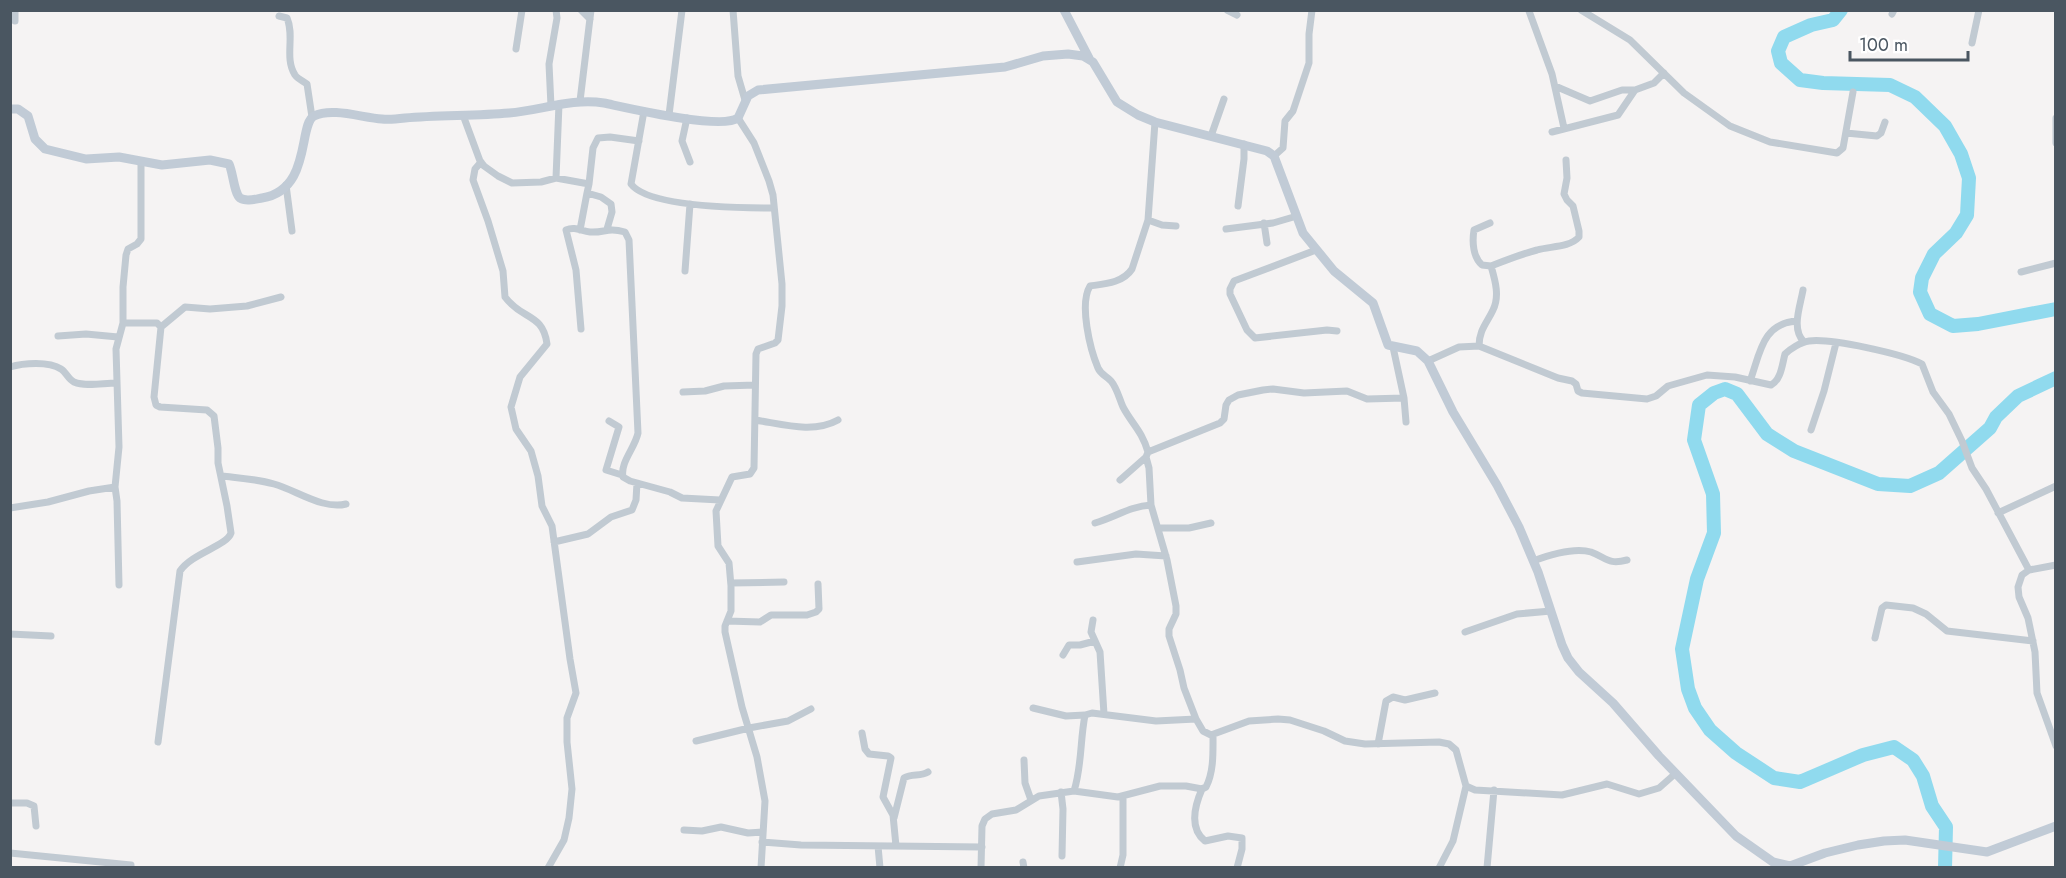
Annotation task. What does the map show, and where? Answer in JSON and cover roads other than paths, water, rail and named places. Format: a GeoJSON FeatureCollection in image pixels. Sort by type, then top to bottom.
{"type":"FeatureCollection","features":[{"type":"Feature","properties":{"kind":"street"},"geometry":{"type":"LineString","coordinates":[[15,10],[15,21]]}},
{"type":"Feature","properties":{"kind":"street"},"geometry":{"type":"LineString","coordinates":[[516,49],[522,10]]}},
{"type":"Feature","properties":{"kind":"street"},"geometry":{"type":"LineString","coordinates":[[556,10],[557,18],[549,64],[555,105],[556,178]]}},
{"type":"Feature","properties":{"kind":"street"},"geometry":{"type":"LineString","coordinates":[[581,10],[590,19]]}},
{"type":"Feature","properties":{"kind":"street"},"geometry":{"type":"LineString","coordinates":[[580,102],[591,10]]}},
{"type":"Feature","properties":{"kind":"street"},"geometry":{"type":"LineString","coordinates":[[669,115],[682,10]]}},
{"type":"Feature","properties":{"kind":"street"},"geometry":{"type":"LineString","coordinates":[[733,10],[738,76],[745,100]]}},
{"type":"Feature","properties":{"kind":"street"},"geometry":{"type":"LineString","coordinates":[[1064,10],[1089,58],[1102,73],[1117,102],[1126,109],[1155,122],[1244,144],[1275,156],[1303,233],[1334,271],[1373,303],[1385,340],[1393,347],[1417,351],[1428,361],[1461,427],[1503,495],[1533,561],[1564,651],[1574,666],[1614,703],[1654,751],[1736,836],[1773,862],[1788,867],[1825,853],[1884,841],[1905,840],[1982,852],[1993,851],[2055,826]]}},
{"type":"Feature","properties":{"kind":"street"},"geometry":{"type":"LineString","coordinates":[[1227,10],[1237,15]]}},
{"type":"Feature","properties":{"kind":"street"},"geometry":{"type":"LineString","coordinates":[[1275,156],[1283,148],[1285,121],[1293,111],[1309,63],[1312,10]]}},
{"type":"Feature","properties":{"kind":"street"},"geometry":{"type":"LineString","coordinates":[[1972,43],[1979,10]]}},
{"type":"Feature","properties":{"kind":"street"},"geometry":{"type":"LineString","coordinates":[[1528,11],[1552,74],[1564,128]]}},
{"type":"Feature","properties":{"kind":"street"},"geometry":{"type":"LineString","coordinates":[[1583,12],[1630,40],[1684,93],[1711,113],[1730,126],[1755,137],[1838,153],[1843,148],[1853,92]]}},
{"type":"Feature","properties":{"kind":"street"},"geometry":{"type":"LineString","coordinates":[[10,109],[18,109],[28,116],[35,140],[45,149],[86,159],[119,157],[162,165],[219,160],[229,164],[240,198],[248,200],[271,196],[279,193],[298,168],[307,124],[312,117],[307,84],[296,77],[292,68],[289,44],[290,25],[287,18],[279,16]]}},
{"type":"Feature","properties":{"kind":"street"},"geometry":{"type":"LineString","coordinates":[[312,117],[337,113],[385,120],[507,113],[580,102],[600,103],[726,123],[738,118],[745,100],[758,90],[1005,67],[1054,54],[1089,58]]}},
{"type":"Feature","properties":{"kind":"street"},"geometry":{"type":"LineString","coordinates":[[1555,86],[1590,101],[1622,90],[1635,90],[1654,83],[1665,74]]}},
{"type":"Feature","properties":{"kind":"street"},"geometry":{"type":"LineString","coordinates":[[1552,132],[1617,115],[1635,90]]}},
{"type":"Feature","properties":{"kind":"street"},"geometry":{"type":"LineString","coordinates":[[1211,136],[1224,99]]}},
{"type":"Feature","properties":{"kind":"street"},"geometry":{"type":"LineString","coordinates":[[644,111],[632,186],[656,197],[690,204],[713,207],[774,208]]}},
{"type":"Feature","properties":{"kind":"street"},"geometry":{"type":"LineString","coordinates":[[463,115],[481,162],[492,173],[512,183],[541,182],[556,178],[589,184]]}},
{"type":"Feature","properties":{"kind":"street"},"geometry":{"type":"LineString","coordinates":[[687,118],[682,141],[690,162]]}},
{"type":"Feature","properties":{"kind":"street"},"geometry":{"type":"LineString","coordinates":[[738,118],[754,143],[773,195],[782,284],[778,340],[757,351],[754,468],[750,474],[732,477],[720,500],[715,516],[718,524],[718,546],[729,563],[731,583],[731,611],[725,632],[765,801],[761,867]]}},
{"type":"Feature","properties":{"kind":"street"},"geometry":{"type":"LineString","coordinates":[[2055,118],[2055,143]]}},
{"type":"Feature","properties":{"kind":"street"},"geometry":{"type":"LineString","coordinates":[[1155,122],[1148,220],[1130,273],[1112,283],[1090,286],[1085,310],[1098,367],[1115,387],[1123,406],[1140,431],[1147,454],[1151,505],[1166,556],[1176,606],[1176,614],[1168,636],[1196,720],[1203,731],[1213,735],[1249,721],[1290,720],[1324,731],[1345,741],[1378,744],[1439,742],[1449,744],[1456,750],[1466,786],[1453,842],[1438,867]]}},
{"type":"Feature","properties":{"kind":"street"},"geometry":{"type":"LineString","coordinates":[[1846,133],[1868,137],[1877,136],[1881,134],[1885,122]]}},
{"type":"Feature","properties":{"kind":"street"},"geometry":{"type":"LineString","coordinates":[[580,230],[593,148],[598,138],[610,137],[639,141]]}},
{"type":"Feature","properties":{"kind":"street"},"geometry":{"type":"LineString","coordinates":[[1238,206],[1244,144]]}},
{"type":"Feature","properties":{"kind":"street"},"geometry":{"type":"LineString","coordinates":[[1490,223],[1474,230],[1473,239],[1477,259],[1482,265],[1491,266],[1538,250],[1551,249],[1574,242],[1579,237],[1580,231],[1573,206],[1564,194],[1567,178],[1566,159]]}},
{"type":"Feature","properties":{"kind":"street"},"geometry":{"type":"LineString","coordinates":[[119,585],[115,487],[119,447],[116,349],[123,323],[126,255],[128,249],[141,239],[141,161]]}},
{"type":"Feature","properties":{"kind":"street"},"geometry":{"type":"LineString","coordinates":[[481,162],[475,169],[473,180],[503,271],[505,297],[512,306],[536,320],[545,331],[547,344],[520,377],[511,407],[516,429],[531,451],[538,476],[542,506],[552,526],[576,693],[567,718],[572,789],[569,818],[564,840],[548,867]]}},
{"type":"Feature","properties":{"kind":"street"},"geometry":{"type":"LineString","coordinates":[[286,185],[292,231]]}},
{"type":"Feature","properties":{"kind":"street"},"geometry":{"type":"LineString","coordinates":[[587,193],[601,197],[611,204],[612,212],[607,229]]}},
{"type":"Feature","properties":{"kind":"street"},"geometry":{"type":"LineString","coordinates":[[685,271],[690,204]]}},
{"type":"Feature","properties":{"kind":"street"},"geometry":{"type":"LineString","coordinates":[[1226,229],[1297,216]]}},
{"type":"Feature","properties":{"kind":"street"},"geometry":{"type":"LineString","coordinates":[[1148,220],[1162,225],[1176,226]]}},
{"type":"Feature","properties":{"kind":"street"},"geometry":{"type":"LineString","coordinates":[[1264,223],[1267,243]]}},
{"type":"Feature","properties":{"kind":"street"},"geometry":{"type":"LineString","coordinates":[[581,329],[576,270],[566,232],[572,228],[596,232],[607,229],[625,232],[629,240],[638,433],[622,475]]}},
{"type":"Feature","properties":{"kind":"street"},"geometry":{"type":"LineString","coordinates":[[1316,249],[1234,280],[1230,288],[1233,301],[1247,330],[1255,338],[1327,330],[1337,331]]}},
{"type":"Feature","properties":{"kind":"street"},"geometry":{"type":"LineString","coordinates":[[2020,272],[2055,263]]}},
{"type":"Feature","properties":{"kind":"street"},"geometry":{"type":"LineString","coordinates":[[1479,346],[1480,332],[1496,303],[1496,283],[1491,266]]}},
{"type":"Feature","properties":{"kind":"street"},"geometry":{"type":"LineString","coordinates":[[1803,290],[1797,321],[1799,337],[1804,342]]}},
{"type":"Feature","properties":{"kind":"street"},"geometry":{"type":"LineString","coordinates":[[158,742],[180,571],[190,559],[225,541],[230,536],[222,476],[218,463],[215,421],[210,411],[160,408],[154,401],[162,327],[185,307],[210,309],[247,306],[281,297]]}},
{"type":"Feature","properties":{"kind":"street"},"geometry":{"type":"LineString","coordinates":[[1750,381],[1765,339],[1782,323],[1797,321]]}},
{"type":"Feature","properties":{"kind":"street"},"geometry":{"type":"LineString","coordinates":[[123,323],[157,323],[162,327]]}},
{"type":"Feature","properties":{"kind":"street"},"geometry":{"type":"LineString","coordinates":[[57,336],[86,334],[118,337]]}},
{"type":"Feature","properties":{"kind":"street"},"geometry":{"type":"LineString","coordinates":[[1428,361],[1459,347],[1479,346],[1556,377],[1575,382],[1578,391],[1582,393],[1647,399],[1656,396],[1668,386],[1707,375],[1735,377],[1766,385],[1775,383],[1785,354],[1804,342],[1836,343],[1894,353],[1922,364],[1933,392],[1949,414],[1962,441],[1972,468],[2029,570]]}},
{"type":"Feature","properties":{"kind":"street"},"geometry":{"type":"LineString","coordinates":[[1811,430],[1836,343]]}},
{"type":"Feature","properties":{"kind":"street"},"geometry":{"type":"LineString","coordinates":[[1393,347],[1404,398],[1406,422]]}},
{"type":"Feature","properties":{"kind":"street"},"geometry":{"type":"LineString","coordinates":[[10,367],[27,362],[55,366],[72,381],[84,384],[116,383]]}},
{"type":"Feature","properties":{"kind":"street"},"geometry":{"type":"LineString","coordinates":[[683,392],[705,392],[724,386],[755,385]]}},
{"type":"Feature","properties":{"kind":"street"},"geometry":{"type":"LineString","coordinates":[[1120,480],[1147,454],[1220,423],[1224,419],[1229,400],[1238,395],[1273,389],[1304,393],[1347,391],[1367,399],[1404,398]]}},
{"type":"Feature","properties":{"kind":"street"},"geometry":{"type":"LineString","coordinates":[[755,420],[812,428],[822,427],[838,420]]}},
{"type":"Feature","properties":{"kind":"street"},"geometry":{"type":"LineString","coordinates":[[609,421],[619,427],[606,470],[622,475],[624,479],[670,492],[682,498],[720,500]]}},
{"type":"Feature","properties":{"kind":"street"},"geometry":{"type":"LineString","coordinates":[[222,476],[271,483],[321,502],[339,506],[346,504]]}},
{"type":"Feature","properties":{"kind":"street"},"geometry":{"type":"LineString","coordinates":[[554,542],[588,534],[611,517],[632,510],[636,501],[638,483]]}},
{"type":"Feature","properties":{"kind":"street"},"geometry":{"type":"LineString","coordinates":[[1998,513],[2055,486]]}},
{"type":"Feature","properties":{"kind":"street"},"geometry":{"type":"LineString","coordinates":[[10,508],[115,487]]}},
{"type":"Feature","properties":{"kind":"street"},"geometry":{"type":"LineString","coordinates":[[1095,523],[1117,516],[1126,510],[1151,505]]}},
{"type":"Feature","properties":{"kind":"street"},"geometry":{"type":"LineString","coordinates":[[1159,528],[1189,528],[1211,523]]}},
{"type":"Feature","properties":{"kind":"street"},"geometry":{"type":"LineString","coordinates":[[1533,561],[1558,552],[1589,552],[1611,562],[1627,560]]}},
{"type":"Feature","properties":{"kind":"street"},"geometry":{"type":"LineString","coordinates":[[1077,562],[1136,554],[1166,556]]}},
{"type":"Feature","properties":{"kind":"street"},"geometry":{"type":"LineString","coordinates":[[2055,565],[2029,570],[2022,575],[2018,586],[2019,597],[2028,618],[2033,641],[2037,668],[2037,693],[2054,736],[2055,746]]}},
{"type":"Feature","properties":{"kind":"street"},"geometry":{"type":"LineString","coordinates":[[731,583],[783,582]]}},
{"type":"Feature","properties":{"kind":"street"},"geometry":{"type":"LineString","coordinates":[[727,621],[760,622],[771,615],[807,615],[816,612],[819,609],[818,584]]}},
{"type":"Feature","properties":{"kind":"street"},"geometry":{"type":"LineString","coordinates":[[1875,638],[1882,609],[1886,604],[1913,608],[1926,614],[1947,631],[2033,641]]}},
{"type":"Feature","properties":{"kind":"street"},"geometry":{"type":"LineString","coordinates":[[1465,632],[1517,614],[1551,611]]}},
{"type":"Feature","properties":{"kind":"street"},"geometry":{"type":"LineString","coordinates":[[1094,620],[1091,632],[1100,652],[1104,714]]}},
{"type":"Feature","properties":{"kind":"street"},"geometry":{"type":"LineString","coordinates":[[10,634],[51,636]]}},
{"type":"Feature","properties":{"kind":"street"},"geometry":{"type":"LineString","coordinates":[[1063,656],[1069,645],[1095,641]]}},
{"type":"Feature","properties":{"kind":"street"},"geometry":{"type":"LineString","coordinates":[[1378,744],[1386,701],[1393,697],[1405,700],[1435,693]]}},
{"type":"Feature","properties":{"kind":"street"},"geometry":{"type":"LineString","coordinates":[[1033,708],[1066,716],[1104,714],[1156,721],[1196,720]]}},
{"type":"Feature","properties":{"kind":"street"},"geometry":{"type":"LineString","coordinates":[[696,741],[788,721],[811,709]]}},
{"type":"Feature","properties":{"kind":"street"},"geometry":{"type":"LineString","coordinates":[[1074,790],[1078,779],[1085,715]]}},
{"type":"Feature","properties":{"kind":"street"},"geometry":{"type":"LineString","coordinates":[[862,733],[865,749],[869,754],[891,758],[883,797],[894,819]]}},
{"type":"Feature","properties":{"kind":"street"},"geometry":{"type":"LineString","coordinates":[[1213,735],[1211,774],[1206,787],[1202,789],[1194,817],[1200,837],[1204,841],[1228,836],[1242,838],[1242,849],[1237,867]]}},
{"type":"Feature","properties":{"kind":"street"},"geometry":{"type":"LineString","coordinates":[[1024,760],[1025,783],[1030,800]]}},
{"type":"Feature","properties":{"kind":"street"},"geometry":{"type":"LineString","coordinates":[[896,846],[894,819],[904,778],[928,772]]}},
{"type":"Feature","properties":{"kind":"street"},"geometry":{"type":"LineString","coordinates":[[1466,786],[1475,790],[1562,795],[1607,784],[1640,794],[1659,788],[1676,773]]}},
{"type":"Feature","properties":{"kind":"street"},"geometry":{"type":"LineString","coordinates":[[981,867],[982,826],[985,819],[992,814],[1016,810],[1039,796],[1074,790],[1123,796],[1160,786],[1186,786],[1202,789]]}},
{"type":"Feature","properties":{"kind":"street"},"geometry":{"type":"LineString","coordinates":[[1487,867],[1494,790]]}},
{"type":"Feature","properties":{"kind":"street"},"geometry":{"type":"LineString","coordinates":[[1061,792],[1062,856]]}},
{"type":"Feature","properties":{"kind":"street"},"geometry":{"type":"LineString","coordinates":[[1120,867],[1123,855],[1123,796]]}},
{"type":"Feature","properties":{"kind":"street"},"geometry":{"type":"LineString","coordinates":[[10,803],[27,803],[34,806],[36,826]]}},
{"type":"Feature","properties":{"kind":"street"},"geometry":{"type":"LineString","coordinates":[[684,830],[702,831],[721,827],[748,833],[763,832]]}},
{"type":"Feature","properties":{"kind":"street"},"geometry":{"type":"LineString","coordinates":[[762,842],[801,846],[982,847]]}},
{"type":"Feature","properties":{"kind":"street"},"geometry":{"type":"LineString","coordinates":[[878,846],[880,867]]}},
{"type":"Feature","properties":{"kind":"street"},"geometry":{"type":"LineString","coordinates":[[10,853],[130,865],[131,867]]}},
{"type":"Feature","properties":{"kind":"waterway"},"geometry":{"type":"LineString","coordinates":[[1841,10],[1833,20],[1811,25],[1784,37],[1778,51],[1781,63],[1800,80],[1890,85],[1915,97],[1945,126],[1961,154],[1969,178],[1967,215],[1956,233],[1934,254],[1922,278],[1920,292],[1930,314],[1953,326],[1978,324],[2056,309]]}},
{"type":"Feature","properties":{"kind":"waterway"},"geometry":{"type":"LineString","coordinates":[[1945,868],[1946,827],[1932,806],[1923,776],[1913,760],[1894,747],[1863,755],[1800,782],[1774,778],[1736,753],[1710,730],[1695,708],[1688,689],[1682,649],[1697,579],[1714,533],[1713,494],[1694,440],[1699,405],[1714,393],[1725,389],[1737,394],[1767,434],[1794,451],[1878,484],[1910,486],[1939,473],[1990,428],[1996,417],[2018,396],[2056,378]]}}]}
